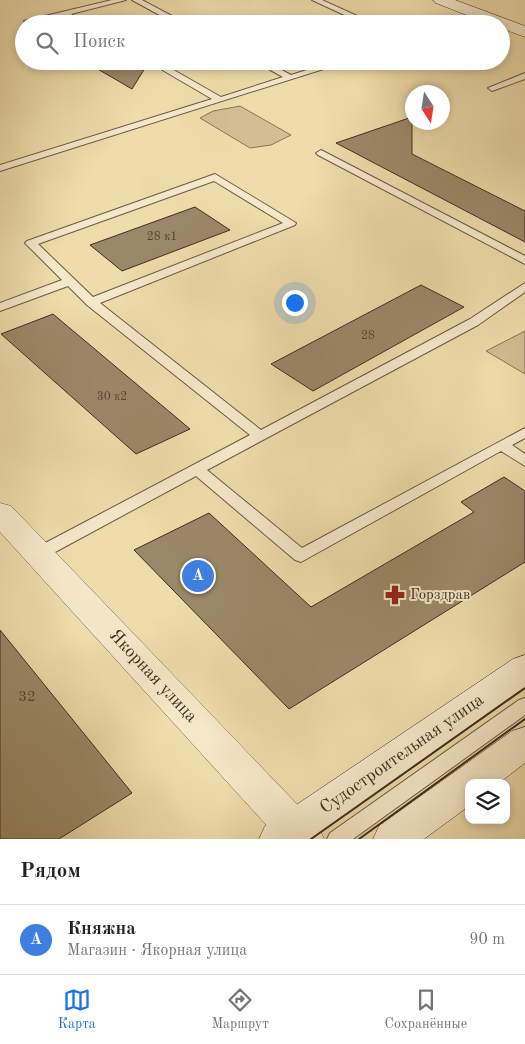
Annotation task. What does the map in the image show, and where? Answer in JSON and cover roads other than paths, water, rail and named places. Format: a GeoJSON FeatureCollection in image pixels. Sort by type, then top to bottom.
{"type":"FeatureCollection","features":[{"type":"Feature","properties":{"kind":"street"},"geometry":{"type":"LineString","coordinates":[[441,0],[482,15]]}},
{"type":"Feature","properties":{"kind":"street"},"geometry":{"type":"LineString","coordinates":[[510,26],[525,32]]}},
{"type":"Feature","properties":{"kind":"street","name":"Якорная улица"},"geometry":{"type":"LineString","coordinates":[[0,513],[245,773],[293,835]]}},
{"type":"Feature","properties":{"kind":"street","name":"Судостроительная улица"},"geometry":{"type":"LineString","coordinates":[[293,835],[525,669]]}},
{"type":"Feature","properties":{"kind":"street"},"geometry":{"type":"LineString","coordinates":[[474,779],[525,742]]}},
{"type":"Feature","properties":{"kind":"street"},"geometry":{"type":"LineString","coordinates":[[393,839],[465,786]]}},
{"type":"Feature","properties":{"kind":"lane"},"geometry":{"type":"LineString","coordinates":[[55,15],[122,0]]}},
{"type":"Feature","properties":{"kind":"lane"},"geometry":{"type":"LineString","coordinates":[[136,0],[165,15]]}},
{"type":"Feature","properties":{"kind":"lane"},"geometry":{"type":"LineString","coordinates":[[316,0],[350,15]]}},
{"type":"Feature","properties":{"kind":"lane"},"geometry":{"type":"LineString","coordinates":[[166,70],[220,100]]}},
{"type":"Feature","properties":{"kind":"lane"},"geometry":{"type":"LineString","coordinates":[[275,70],[291,78]]}},
{"type":"Feature","properties":{"kind":"lane"},"geometry":{"type":"LineString","coordinates":[[0,168],[316,70]]}},
{"type":"Feature","properties":{"kind":"lane"},"geometry":{"type":"LineString","coordinates":[[492,88],[525,76]]}},
{"type":"Feature","properties":{"kind":"lane"},"geometry":{"type":"LineString","coordinates":[[515,80],[525,84]]}},
{"type":"Feature","properties":{"kind":"lane"},"geometry":{"type":"LineString","coordinates":[[321,153],[525,261]]}},
{"type":"Feature","properties":{"kind":"lane"},"geometry":{"type":"LineString","coordinates":[[91,302],[291,223],[215,177],[31,243],[91,302],[260,436]]}},
{"type":"Feature","properties":{"kind":"lane"},"geometry":{"type":"LineString","coordinates":[[0,307],[69,281]]}},
{"type":"Feature","properties":{"kind":"lane"},"geometry":{"type":"LineString","coordinates":[[38,554],[474,322],[525,287]]}},
{"type":"Feature","properties":{"kind":"lane"},"geometry":{"type":"LineString","coordinates":[[197,469],[301,556],[525,432]]}},
{"type":"Feature","properties":{"kind":"lane"},"geometry":{"type":"LineString","coordinates":[[502,445],[525,461]]}},
{"type":"Feature","properties":{"kind":"lane"},"geometry":{"type":"LineString","coordinates":[[337,839],[525,705]]}},
{"type":"Feature","properties":{"kind":"tram line"},"geometry":{"type":"LineString","coordinates":[[311,839],[525,688]]}},
{"type":"Feature","properties":{"kind":"tram line"},"geometry":{"type":"LineString","coordinates":[[359,839],[525,719]]}},
{"type":"Feature","properties":{"kind":"place","name":"Княжна"},"geometry":{"type":"Point","coordinates":[198,576]}},
{"type":"Feature","properties":{"kind":"place","name":"Горздрав"},"geometry":{"type":"Point","coordinates":[395,595]}}]}
